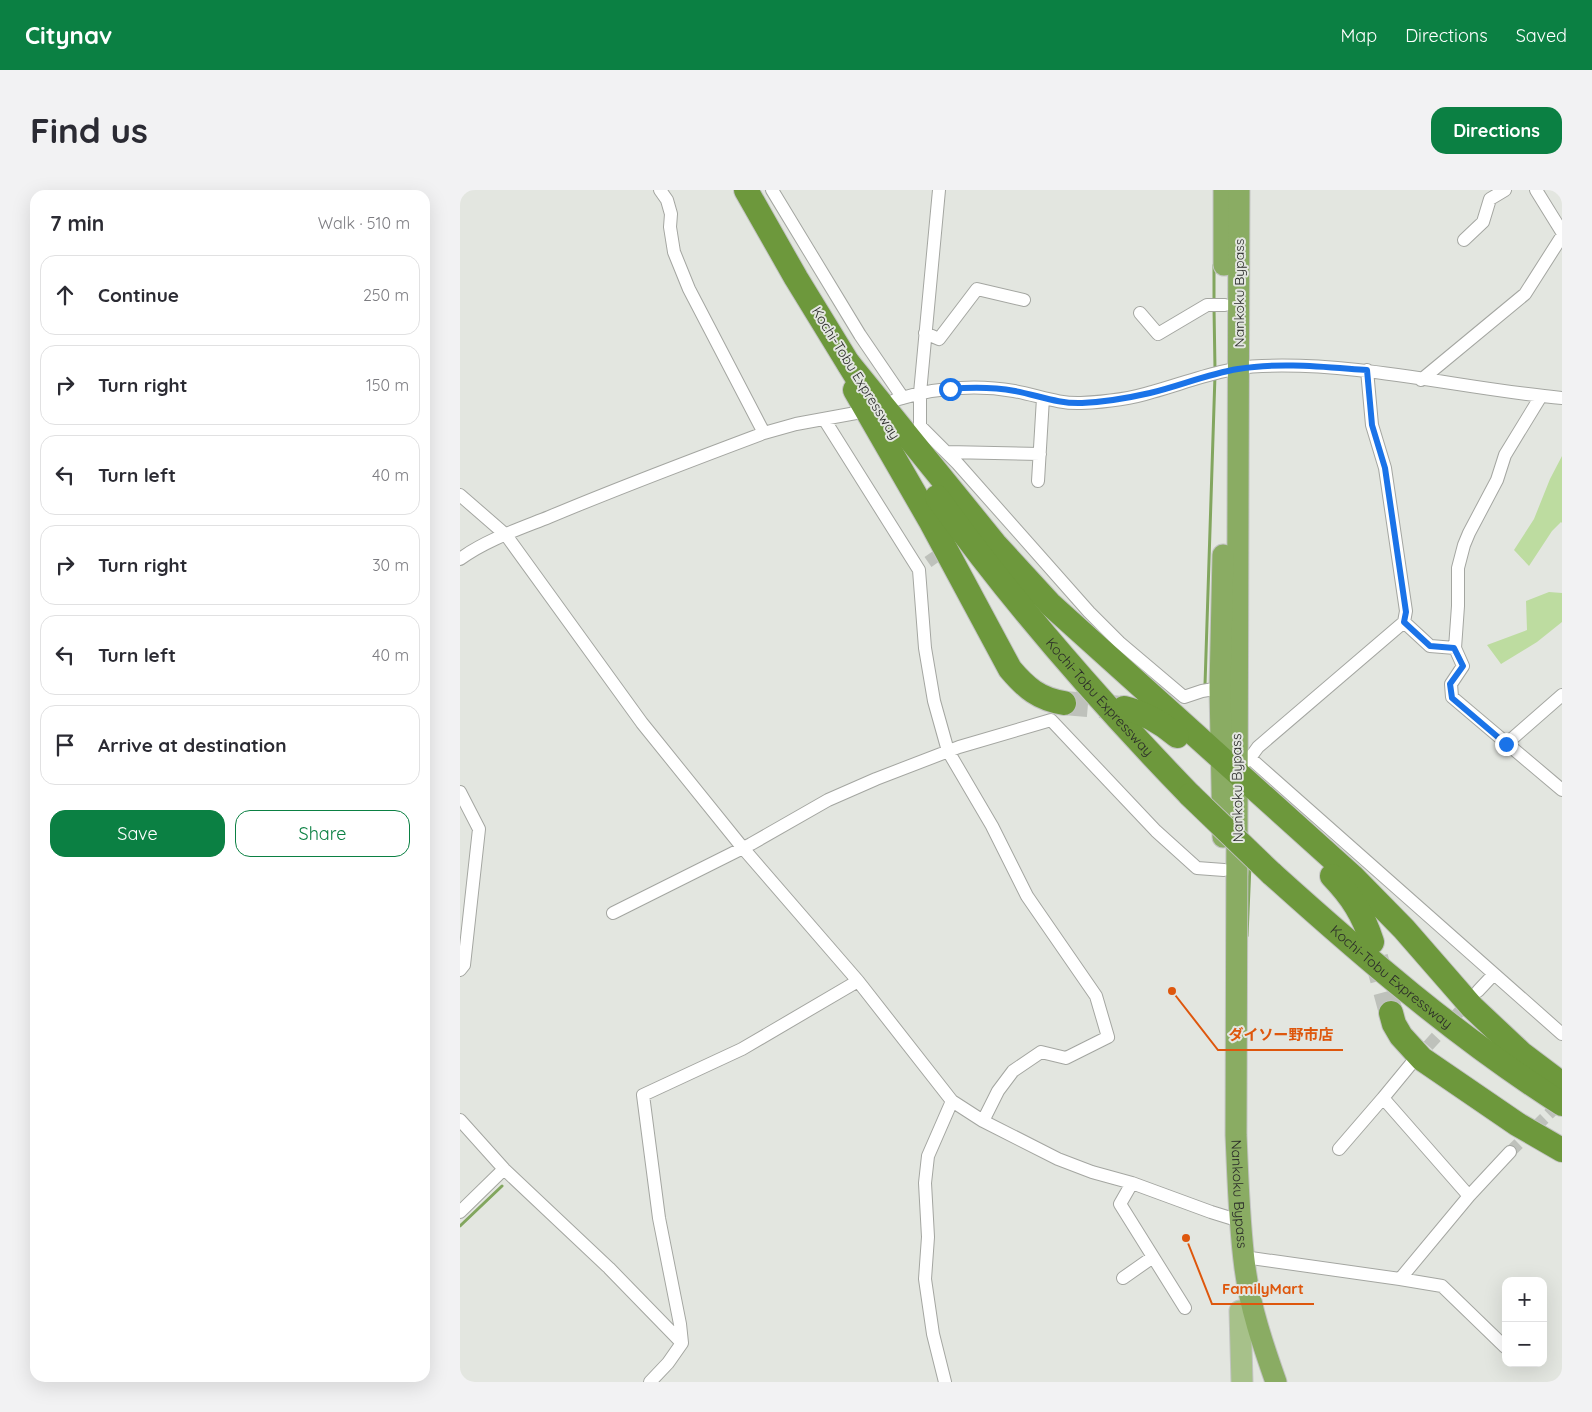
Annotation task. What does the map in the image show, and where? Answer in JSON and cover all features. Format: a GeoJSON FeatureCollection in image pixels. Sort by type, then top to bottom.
{"type":"FeatureCollection","features":[{"type":"Feature","properties":{"kind":"highway","name":"Kochi-Tobu Expressway"},"geometry":{"type":"LineString","coordinates":[[746,190],[796,278],[849,364],[938,499],[982,557],[1084,682],[1137,741],[1271,873],[1404,989],[1475,1044],[1562,1104]]}},
{"type":"Feature","properties":{"kind":"highway","name":"Nankoku Bypass"},"geometry":{"type":"LineString","coordinates":[[1224,190],[1225,305],[1220,688],[1233,770],[1224,870],[1233,1219],[1251,1258],[1252,1304],[1264,1349],[1276,1382]]}},
{"type":"Feature","properties":{"kind":"highway","name":"Nankoku Bypass"},"geometry":{"type":"LineString","coordinates":[[1239,190],[1224,372],[1233,770],[1236,1135],[1231,1268],[1251,1354],[1262,1382]]}},
{"type":"Feature","properties":{"kind":"highway"},"geometry":{"type":"LineString","coordinates":[[796,278],[826,339],[931,522],[1010,668],[1024,685],[1052,701],[1064,703]]}},
{"type":"Feature","properties":{"kind":"highway"},"geometry":{"type":"LineString","coordinates":[[849,364],[995,544],[1051,605],[1381,904],[1447,980],[1495,1030],[1521,1053],[1562,1084]]}},
{"type":"Feature","properties":{"kind":"highway"},"geometry":{"type":"LineString","coordinates":[[1124,708],[1158,721],[1233,770],[1344,889],[1360,911],[1372,942]]}},
{"type":"Feature","properties":{"kind":"highway"},"geometry":{"type":"LineString","coordinates":[[1391,1013],[1394,1024],[1401,1036],[1422,1060],[1509,1118],[1562,1150]]}},
{"type":"Feature","properties":{"kind":"main road"},"geometry":{"type":"LineString","coordinates":[[1240,1311],[1242,1382]]}},
{"type":"Feature","properties":{"kind":"street"},"geometry":{"type":"LineString","coordinates":[[660,190],[667,200],[671,214],[670,227],[674,252],[689,288],[764,432]]}},
{"type":"Feature","properties":{"kind":"street"},"geometry":{"type":"LineString","coordinates":[[772,190],[899,399],[920,393],[959,388],[994,388],[1016,391],[1060,402],[1101,402],[1150,393],[1224,372],[1261,366],[1304,366],[1367,370],[1422,380],[1562,398]]}},
{"type":"Feature","properties":{"kind":"street"},"geometry":{"type":"LineString","coordinates":[[939,190],[920,393],[920,426],[947,452],[1089,612],[1119,642],[1184,697],[1220,688]]}},
{"type":"Feature","properties":{"kind":"street"},"geometry":{"type":"LineString","coordinates":[[1464,240],[1483,222],[1490,199],[1506,190]]}},
{"type":"Feature","properties":{"kind":"street"},"geometry":{"type":"LineString","coordinates":[[1422,380],[1525,294],[1562,234],[1536,190]]}},
{"type":"Feature","properties":{"kind":"street"},"geometry":{"type":"LineString","coordinates":[[925,333],[939,338],[977,289],[1024,300]]}},
{"type":"Feature","properties":{"kind":"street"},"geometry":{"type":"LineString","coordinates":[[1140,313],[1158,334],[1207,305],[1225,305]]}},
{"type":"Feature","properties":{"kind":"street"},"geometry":{"type":"LineString","coordinates":[[1367,370],[1372,425],[1385,468],[1391,506],[1406,612],[1404,622],[1233,770],[1494,974],[1562,1034]]}},
{"type":"Feature","properties":{"kind":"street"},"geometry":{"type":"LineString","coordinates":[[1541,396],[1505,455],[1498,480],[1464,545],[1458,568],[1458,606],[1454,648],[1463,666],[1450,684],[1452,698],[1562,790]]}},
{"type":"Feature","properties":{"kind":"street"},"geometry":{"type":"LineString","coordinates":[[1038,481],[1044,398]]}},
{"type":"Feature","properties":{"kind":"street"},"geometry":{"type":"LineString","coordinates":[[460,559],[469,552],[575,505],[764,432],[856,413]]}},
{"type":"Feature","properties":{"kind":"street"},"geometry":{"type":"LineString","coordinates":[[824,419],[923,566],[927,656],[934,701],[948,751],[992,826],[1028,896],[1096,996],[1108,1037],[1066,1058],[1040,1052],[1013,1071],[998,1091],[984,1121]]}},
{"type":"Feature","properties":{"kind":"street"},"geometry":{"type":"LineString","coordinates":[[947,452],[1040,454]]}},
{"type":"Feature","properties":{"kind":"street"},"geometry":{"type":"LineString","coordinates":[[460,495],[506,535],[642,723],[742,847],[858,981],[952,1101],[984,1121],[1058,1159],[1092,1172],[1132,1182],[1233,1219]]}},
{"type":"Feature","properties":{"kind":"street"},"geometry":{"type":"LineString","coordinates":[[987,518],[998,509]]}},
{"type":"Feature","properties":{"kind":"street"},"geometry":{"type":"LineString","coordinates":[[1404,622],[1430,646],[1454,648]]}},
{"type":"Feature","properties":{"kind":"street"},"geometry":{"type":"LineString","coordinates":[[1506,744],[1562,695]]}},
{"type":"Feature","properties":{"kind":"street"},"geometry":{"type":"LineString","coordinates":[[613,913],[751,844],[828,800],[876,778],[948,751],[1051,720],[1156,831],[1197,868],[1224,870]]}},
{"type":"Feature","properties":{"kind":"street"},"geometry":{"type":"LineString","coordinates":[[460,792],[479,829],[464,965],[460,970]]}},
{"type":"Feature","properties":{"kind":"street"},"geometry":{"type":"LineString","coordinates":[[1478,991],[1494,974]]}},
{"type":"Feature","properties":{"kind":"street"},"geometry":{"type":"LineString","coordinates":[[650,1382],[668,1363],[682,1343],[660,1218],[643,1095],[742,1049],[858,981]]}},
{"type":"Feature","properties":{"kind":"street"},"geometry":{"type":"LineString","coordinates":[[1339,1149],[1411,1064]]}},
{"type":"Feature","properties":{"kind":"street"},"geometry":{"type":"LineString","coordinates":[[1383,1098],[1468,1196]]}},
{"type":"Feature","properties":{"kind":"street"},"geometry":{"type":"LineString","coordinates":[[945,1382],[933,1334],[926,1279],[928,1237],[925,1183],[928,1156],[952,1101]]}},
{"type":"Feature","properties":{"kind":"street"},"geometry":{"type":"LineString","coordinates":[[460,1120],[504,1169],[609,1268],[682,1343]]}},
{"type":"Feature","properties":{"kind":"street"},"geometry":{"type":"LineString","coordinates":[[1400,1279],[1468,1196],[1510,1152]]}},
{"type":"Feature","properties":{"kind":"street"},"geometry":{"type":"LineString","coordinates":[[460,1212],[504,1169]]}},
{"type":"Feature","properties":{"kind":"street"},"geometry":{"type":"LineString","coordinates":[[1132,1182],[1120,1204],[1185,1308]]}},
{"type":"Feature","properties":{"kind":"street"},"geometry":{"type":"LineString","coordinates":[[1123,1278],[1153,1256]]}},
{"type":"Feature","properties":{"kind":"street"},"geometry":{"type":"LineString","coordinates":[[1251,1258],[1442,1286],[1502,1344]]}},
{"type":"Feature","properties":{"kind":"green space"},"geometry":{"type":"Polygon","coordinates":[[[1562,456],[1562,523],[1552,531],[1529,566],[1514,550],[1534,519],[1550,479],[1562,456]]]}},
{"type":"Feature","properties":{"kind":"green space"},"geometry":{"type":"Polygon","coordinates":[[[1549,592],[1562,593],[1562,622],[1537,642],[1501,664],[1487,645],[1527,630],[1526,601],[1549,592]]]}},
{"type":"Feature","properties":{"kind":"waterway"},"geometry":{"type":"LineString","coordinates":[[1214,265],[1214,302]]}},
{"type":"Feature","properties":{"kind":"waterway"},"geometry":{"type":"LineString","coordinates":[[1214,308],[1215,369]]}},
{"type":"Feature","properties":{"kind":"waterway"},"geometry":{"type":"LineString","coordinates":[[1205,685],[1215,375]]}},
{"type":"Feature","properties":{"kind":"waterway"},"geometry":{"type":"LineString","coordinates":[[1247,936],[1250,865]]}},
{"type":"Feature","properties":{"kind":"waterway"},"geometry":{"type":"LineString","coordinates":[[460,1226],[502,1186]]}},
{"type":"Feature","properties":{"kind":"tunnel"},"geometry":{"type":"LineString","coordinates":[[928,562],[949,547]]}},
{"type":"Feature","properties":{"kind":"tunnel"},"geometry":{"type":"LineString","coordinates":[[1064,703],[1122,708]]}},
{"type":"Feature","properties":{"kind":"tunnel"},"geometry":{"type":"LineString","coordinates":[[1376,957],[1391,1013]]}},
{"type":"Feature","properties":{"kind":"tunnel"},"geometry":{"type":"LineString","coordinates":[[1416,1059],[1470,1000]]}},
{"type":"Feature","properties":{"kind":"tunnel"},"geometry":{"type":"LineString","coordinates":[[1510,1152],[1562,1101]]}},
{"type":"Feature","properties":{"kind":"place","name":"ダイソー野市店"},"geometry":{"type":"Point","coordinates":[1172,991]}},
{"type":"Feature","properties":{"kind":"place","name":"FamilyMart"},"geometry":{"type":"Point","coordinates":[1186,1238]}},
{"type":"Feature","properties":{"kind":"route"},"geometry":{"type":"LineString","coordinates":[[950,389],[994,388],[1016,391],[1060,402],[1101,402],[1150,393],[1226,371],[1261,366],[1313,366],[1367,370],[1372,425],[1385,468],[1406,612],[1404,622],[1430,646],[1435,648],[1454,648],[1463,666],[1450,684],[1452,698],[1506,744]]}}]}
